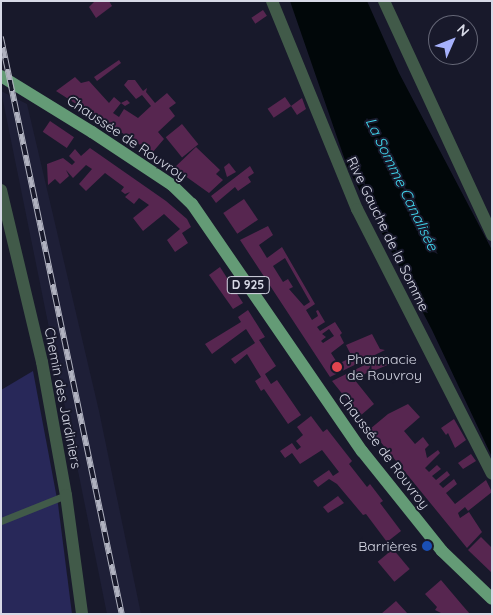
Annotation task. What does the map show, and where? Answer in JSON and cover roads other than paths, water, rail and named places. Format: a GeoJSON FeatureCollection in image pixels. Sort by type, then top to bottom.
{"type":"FeatureCollection","features":[{"type":"Feature","properties":{"kind":"main road","name":"Chaussée de Rouvroy"},"geometry":{"type":"LineString","coordinates":[[1,76],[86,127],[172,185],[192,204],[362,451],[442,551],[491,598]]}},
{"type":"Feature","properties":{"kind":"street","name":"Rive Gauche de la Somme"},"geometry":{"type":"LineString","coordinates":[[272,1],[356,209],[492,474]]}},
{"type":"Feature","properties":{"kind":"street"},"geometry":{"type":"LineString","coordinates":[[384,1],[492,235]]}},
{"type":"Feature","properties":{"kind":"street","name":"Chemin des Jardiniers"},"geometry":{"type":"LineString","coordinates":[[1,190],[42,362],[66,495],[82,614]]}},
{"type":"Feature","properties":{"kind":"lane"},"geometry":{"type":"LineString","coordinates":[[1,521],[66,495]]}},
{"type":"Feature","properties":{"kind":"water","name":"La Somme Canalisée"},"geometry":{"type":"Polygon","coordinates":[[[290,1],[367,1],[399,73],[492,250],[492,457],[432,330],[347,166],[290,1]]]}},
{"type":"Feature","properties":{"kind":"railway"},"geometry":{"type":"LineString","coordinates":[[1,37],[122,614]]}},
{"type":"Feature","properties":{"kind":"place","name":"Pharmacie de Rouvroy"},"geometry":{"type":"Point","coordinates":[337,367]}},
{"type":"Feature","properties":{"kind":"place","name":"Barrières"},"geometry":{"type":"Point","coordinates":[427,546]}}]}
